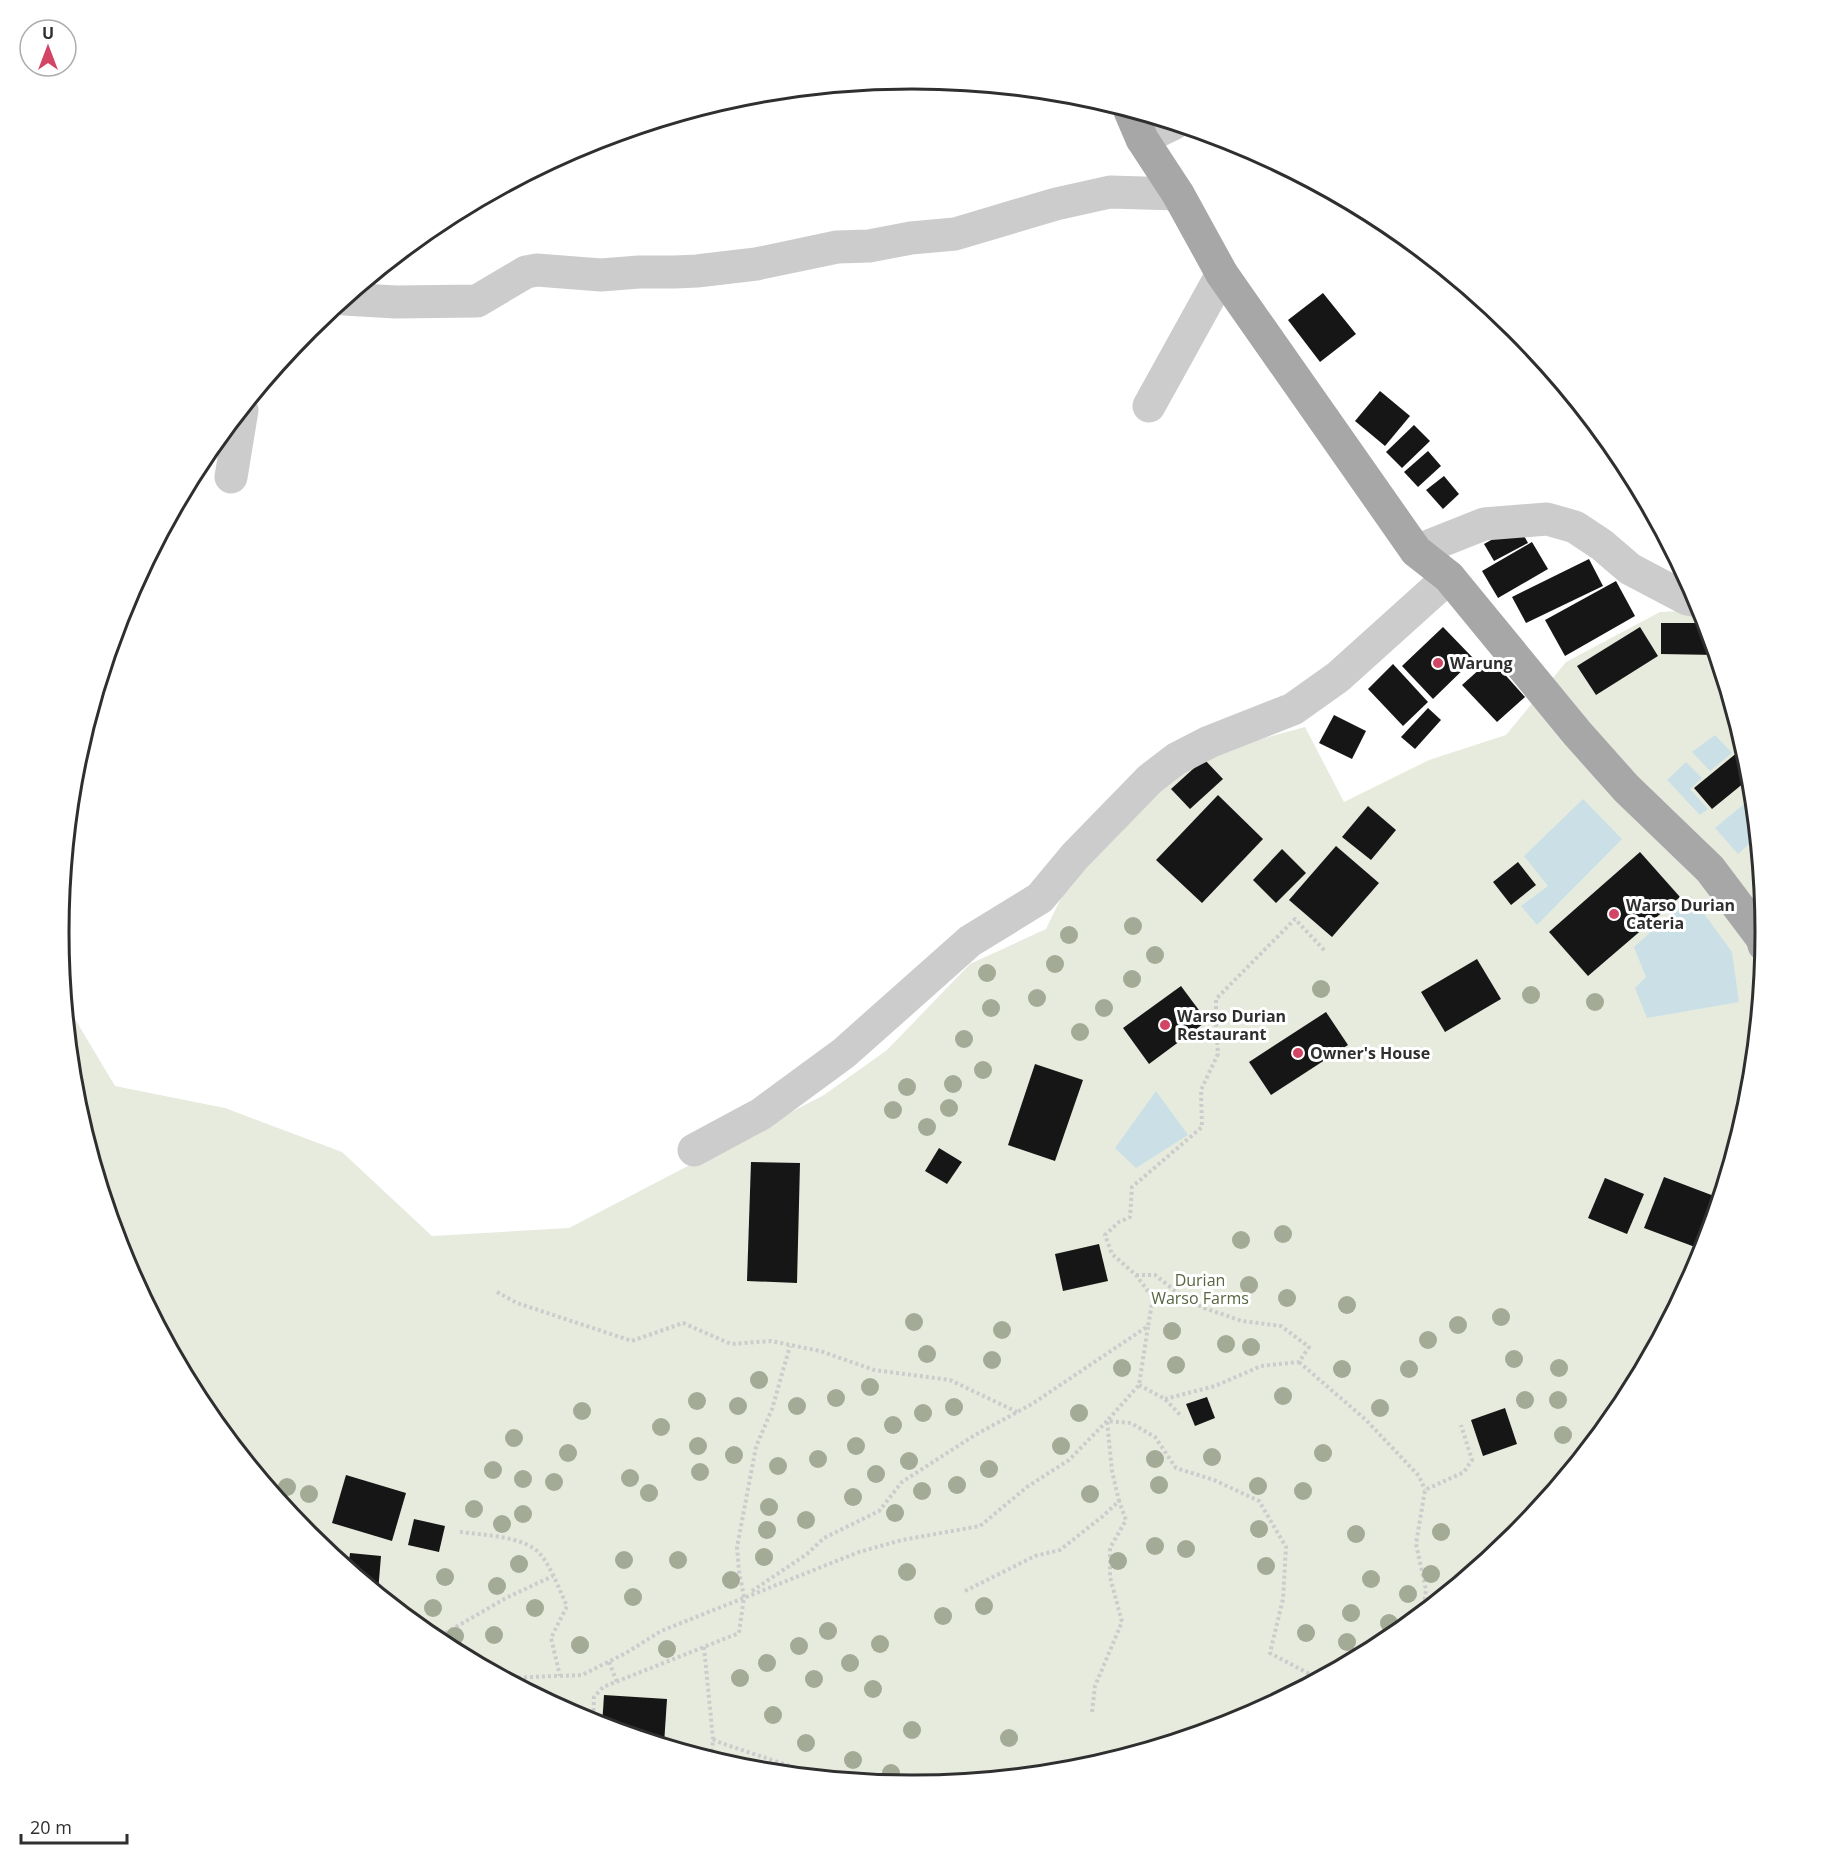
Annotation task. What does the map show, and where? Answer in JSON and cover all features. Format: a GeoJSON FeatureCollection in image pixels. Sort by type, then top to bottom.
{"type":"FeatureCollection","features":[{"type":"Feature","properties":{"kind":"main road"},"geometry":{"type":"LineString","coordinates":[[1136,125],[1178,194],[1222,274],[1416,551],[1449,577],[1591,749],[1626,788],[1710,869],[1755,929]]}},
{"type":"Feature","properties":{"kind":"street"},"geometry":{"type":"LineString","coordinates":[[1136,125],[1152,125]]}},
{"type":"Feature","properties":{"kind":"street"},"geometry":{"type":"LineString","coordinates":[[354,300],[396,302],[477,301],[525,273],[537,270],[602,275],[697,271],[756,264],[837,247],[869,246],[911,238],[954,234],[1056,204],[1110,192],[1178,194]]}},
{"type":"Feature","properties":{"kind":"street"},"geometry":{"type":"LineString","coordinates":[[1149,405],[1222,274]]}},
{"type":"Feature","properties":{"kind":"street"},"geometry":{"type":"LineString","coordinates":[[231,477],[240,424]]}},
{"type":"Feature","properties":{"kind":"street"},"geometry":{"type":"LineString","coordinates":[[1416,551],[1484,524],[1547,519],[1575,527],[1630,568],[1686,599]]}},
{"type":"Feature","properties":{"kind":"street"},"geometry":{"type":"LineString","coordinates":[[694,1149],[762,1114],[844,1053],[970,941],[1040,898],[1075,856],[1150,779],[1176,759],[1209,742],[1293,709],[1338,677],[1449,577]]}},
{"type":"Feature","properties":{"kind":"path"},"geometry":{"type":"LineString","coordinates":[[519,1678],[582,1675],[626,1653],[662,1631],[859,1552],[902,1540],[980,1526],[1027,1487],[1069,1460],[1139,1385],[1153,1298],[1136,1275],[1112,1254],[1105,1235],[1119,1222],[1130,1217],[1132,1187],[1202,1127],[1201,1090],[1218,1054],[1216,999],[1295,919],[1325,951]]}},
{"type":"Feature","properties":{"kind":"path"},"geometry":{"type":"LineString","coordinates":[[1136,1275],[1155,1275],[1183,1297],[1204,1308],[1242,1321],[1281,1326],[1309,1347],[1299,1362]]}},
{"type":"Feature","properties":{"kind":"path"},"geometry":{"type":"LineString","coordinates":[[497,1292],[517,1303],[632,1341],[683,1323],[732,1344],[771,1341],[820,1351],[874,1370],[950,1380],[1018,1412]]}},
{"type":"Feature","properties":{"kind":"path"},"geometry":{"type":"LineString","coordinates":[[744,1597],[807,1554],[824,1538],[879,1511],[902,1482],[975,1435],[1032,1404],[1148,1326]]}},
{"type":"Feature","properties":{"kind":"path"},"geometry":{"type":"LineString","coordinates":[[593,1713],[594,1697],[603,1687],[739,1633],[744,1597],[737,1547],[756,1447],[772,1409],[790,1346]]}},
{"type":"Feature","properties":{"kind":"path"},"geometry":{"type":"LineString","coordinates":[[1165,1399],[1215,1386],[1260,1365],[1299,1362],[1366,1420],[1419,1476],[1425,1490],[1416,1544],[1426,1590],[1424,1601]]}},
{"type":"Feature","properties":{"kind":"path"},"geometry":{"type":"LineString","coordinates":[[1139,1385],[1165,1399],[1182,1417]]}},
{"type":"Feature","properties":{"kind":"path"},"geometry":{"type":"LineString","coordinates":[[1092,1712],[1095,1686],[1122,1622],[1110,1577],[1110,1548],[1126,1520],[1112,1471],[1107,1421]]}},
{"type":"Feature","properties":{"kind":"path"},"geometry":{"type":"LineString","coordinates":[[1107,1421],[1131,1423],[1155,1437],[1176,1468],[1214,1480],[1259,1501],[1286,1547],[1283,1599],[1270,1653],[1310,1675]]}},
{"type":"Feature","properties":{"kind":"path"},"geometry":{"type":"LineString","coordinates":[[1425,1490],[1464,1472],[1472,1460],[1461,1425]]}},
{"type":"Feature","properties":{"kind":"path"},"geometry":{"type":"LineString","coordinates":[[965,1591],[1035,1556],[1060,1550],[1119,1501]]}},
{"type":"Feature","properties":{"kind":"path"},"geometry":{"type":"LineString","coordinates":[[460,1532],[518,1541],[540,1553],[567,1606],[551,1638],[560,1676]]}},
{"type":"Feature","properties":{"kind":"path"},"geometry":{"type":"LineString","coordinates":[[445,1633],[506,1598],[553,1576]]}},
{"type":"Feature","properties":{"kind":"path"},"geometry":{"type":"LineString","coordinates":[[704,1647],[713,1739],[712,1750]]}},
{"type":"Feature","properties":{"kind":"path"},"geometry":{"type":"LineString","coordinates":[[609,1662],[617,1682]]}},
{"type":"Feature","properties":{"kind":"path"},"geometry":{"type":"LineString","coordinates":[[713,1739],[790,1766]]}},
{"type":"Feature","properties":{"kind":"green space","name":"Durian Warso Farms"},"geometry":{"type":"Polygon","coordinates":[[[1692,610],[1710,661],[1739,768],[1748,822],[1753,877],[1755,932],[1748,1042],[1739,1096],[1726,1150],[1691,1255],[1642,1354],[1613,1400],[1546,1488],[1508,1528],[1468,1566],[1380,1633],[1334,1662],[1235,1711],[1130,1746],[1076,1759],[1022,1768],[912,1775],[802,1768],[748,1759],[641,1730],[589,1711],[490,1662],[444,1633],[356,1566],[316,1528],[278,1488],[211,1400],[182,1354],[133,1255],[98,1150],[85,1096],[74,1017],[115,1086],[225,1108],[342,1152],[432,1236],[569,1228],[824,1095],[887,1050],[970,964],[1046,929],[1076,867],[1152,796],[1210,753],[1305,727],[1344,802],[1429,760],[1506,735],[1566,662],[1660,612],[1692,610]]]}},
{"type":"Feature","properties":{"kind":"water"},"geometry":{"type":"Polygon","coordinates":[[[1715,735],[1732,753],[1710,771],[1692,752],[1715,735]]]}},
{"type":"Feature","properties":{"kind":"water"},"geometry":{"type":"Polygon","coordinates":[[[1686,762],[1702,778],[1690,789],[1708,809],[1700,815],[1667,780],[1686,762]]]}},
{"type":"Feature","properties":{"kind":"water"},"geometry":{"type":"Polygon","coordinates":[[[1583,799],[1622,839],[1537,925],[1521,906],[1548,886],[1524,856],[1583,799]]]}},
{"type":"Feature","properties":{"kind":"water"},"geometry":{"type":"Polygon","coordinates":[[[1744,804],[1750,843],[1738,854],[1715,828],[1744,804]]]}},
{"type":"Feature","properties":{"kind":"water"},"geometry":{"type":"Polygon","coordinates":[[[1691,896],[1732,952],[1739,1002],[1647,1018],[1635,988],[1646,977],[1634,947],[1691,896]]]}},
{"type":"Feature","properties":{"kind":"water"},"geometry":{"type":"Polygon","coordinates":[[[1156,1091],[1188,1135],[1136,1168],[1115,1148],[1156,1091]]]}},
{"type":"Feature","properties":{"kind":"building"},"geometry":{"type":"Polygon","coordinates":[[[1323,293],[1356,334],[1320,362],[1288,320],[1323,293]]]}},
{"type":"Feature","properties":{"kind":"building"},"geometry":{"type":"Polygon","coordinates":[[[1380,391],[1410,416],[1385,446],[1355,421],[1380,391]]]}},
{"type":"Feature","properties":{"kind":"building"},"geometry":{"type":"Polygon","coordinates":[[[1414,425],[1430,441],[1402,468],[1386,452],[1414,425]]]}},
{"type":"Feature","properties":{"kind":"building"},"geometry":{"type":"Polygon","coordinates":[[[1428,451],[1441,466],[1418,487],[1404,472],[1428,451]]]}},
{"type":"Feature","properties":{"kind":"building"},"geometry":{"type":"Polygon","coordinates":[[[1444,476],[1459,494],[1443,509],[1426,490],[1444,476]]]}},
{"type":"Feature","properties":{"kind":"building"},"geometry":{"type":"Polygon","coordinates":[[[1518,525],[1528,543],[1494,561],[1484,544],[1518,525]]]}},
{"type":"Feature","properties":{"kind":"building"},"geometry":{"type":"Polygon","coordinates":[[[1532,542],[1548,569],[1498,598],[1482,571],[1532,542]]]}},
{"type":"Feature","properties":{"kind":"building"},"geometry":{"type":"Polygon","coordinates":[[[1589,559],[1603,586],[1526,623],[1512,597],[1589,559]]]}},
{"type":"Feature","properties":{"kind":"building"},"geometry":{"type":"Polygon","coordinates":[[[1616,581],[1635,616],[1565,656],[1545,620],[1616,581]]]}},
{"type":"Feature","properties":{"kind":"building"},"geometry":{"type":"Polygon","coordinates":[[[1661,623],[1696,623],[1708,655],[1661,654],[1661,623]]]}},
{"type":"Feature","properties":{"kind":"building","name":"Warung"},"geometry":{"type":"Polygon","coordinates":[[[1443,627],[1474,659],[1433,699],[1402,666],[1443,627]]]}},
{"type":"Feature","properties":{"kind":"building"},"geometry":{"type":"Polygon","coordinates":[[[1640,627],[1658,656],[1596,695],[1577,666],[1640,627]]]}},
{"type":"Feature","properties":{"kind":"building"},"geometry":{"type":"Polygon","coordinates":[[[1491,659],[1525,697],[1497,722],[1462,685],[1491,659]]]}},
{"type":"Feature","properties":{"kind":"building"},"geometry":{"type":"Polygon","coordinates":[[[1393,664],[1428,702],[1403,726],[1368,689],[1393,664]]]}},
{"type":"Feature","properties":{"kind":"building"},"geometry":{"type":"Polygon","coordinates":[[[1428,708],[1441,720],[1415,749],[1401,737],[1428,708]]]}},
{"type":"Feature","properties":{"kind":"building"},"geometry":{"type":"Polygon","coordinates":[[[1334,715],[1366,731],[1352,759],[1319,743],[1334,715]]]}},
{"type":"Feature","properties":{"kind":"building"},"geometry":{"type":"Polygon","coordinates":[[[1736,754],[1742,785],[1712,809],[1694,788],[1736,754]]]}},
{"type":"Feature","properties":{"kind":"building"},"geometry":{"type":"Polygon","coordinates":[[[1204,759],[1223,779],[1190,809],[1171,789],[1204,759]]]}},
{"type":"Feature","properties":{"kind":"building"},"geometry":{"type":"Polygon","coordinates":[[[1218,795],[1263,839],[1202,903],[1156,860],[1218,795]]]}},
{"type":"Feature","properties":{"kind":"building"},"geometry":{"type":"Polygon","coordinates":[[[1368,806],[1396,830],[1371,860],[1342,837],[1368,806]]]}},
{"type":"Feature","properties":{"kind":"building"},"geometry":{"type":"Polygon","coordinates":[[[1336,846],[1379,883],[1332,937],[1289,900],[1336,846]]]}},
{"type":"Feature","properties":{"kind":"building"},"geometry":{"type":"Polygon","coordinates":[[[1282,849],[1306,873],[1276,903],[1253,880],[1282,849]]]}},
{"type":"Feature","properties":{"kind":"building","name":"Warso Durian Cateria"},"geometry":{"type":"Polygon","coordinates":[[[1640,852],[1680,897],[1588,976],[1549,932],[1640,852]]]}},
{"type":"Feature","properties":{"kind":"building"},"geometry":{"type":"Polygon","coordinates":[[[1518,862],[1536,885],[1511,905],[1493,882],[1518,862]]]}},
{"type":"Feature","properties":{"kind":"building"},"geometry":{"type":"Polygon","coordinates":[[[1477,959],[1501,999],[1445,1032],[1421,992],[1477,959]]]}},
{"type":"Feature","properties":{"kind":"building","name":"Warso Durian Restaurant"},"geometry":{"type":"Polygon","coordinates":[[[1181,986],[1207,1021],[1149,1064],[1123,1028],[1181,986]]]}},
{"type":"Feature","properties":{"kind":"building","name":"Owner's House"},"geometry":{"type":"Polygon","coordinates":[[[1326,1012],[1348,1045],[1271,1095],[1249,1062],[1326,1012]]]}},
{"type":"Feature","properties":{"kind":"building"},"geometry":{"type":"Polygon","coordinates":[[[1035,1064],[1083,1080],[1055,1161],[1008,1145],[1035,1064]]]}},
{"type":"Feature","properties":{"kind":"building"},"geometry":{"type":"Polygon","coordinates":[[[939,1148],[962,1162],[947,1184],[925,1171],[939,1148]]]}},
{"type":"Feature","properties":{"kind":"building"},"geometry":{"type":"Polygon","coordinates":[[[751,1162],[800,1163],[797,1283],[747,1281],[751,1162]]]}},
{"type":"Feature","properties":{"kind":"building"},"geometry":{"type":"Polygon","coordinates":[[[1664,1177],[1712,1195],[1694,1247],[1644,1228],[1664,1177]]]}},
{"type":"Feature","properties":{"kind":"building"},"geometry":{"type":"Polygon","coordinates":[[[1605,1178],[1644,1194],[1627,1234],[1588,1218],[1605,1178]]]}},
{"type":"Feature","properties":{"kind":"building"},"geometry":{"type":"Polygon","coordinates":[[[1099,1244],[1108,1281],[1063,1291],[1055,1254],[1099,1244]]]}},
{"type":"Feature","properties":{"kind":"building"},"geometry":{"type":"Polygon","coordinates":[[[1207,1397],[1215,1418],[1195,1426],[1186,1404],[1207,1397]]]}},
{"type":"Feature","properties":{"kind":"building"},"geometry":{"type":"Polygon","coordinates":[[[1505,1408],[1517,1444],[1483,1456],[1471,1420],[1505,1408]]]}},
{"type":"Feature","properties":{"kind":"building"},"geometry":{"type":"Polygon","coordinates":[[[346,1475],[406,1493],[392,1541],[332,1523],[346,1475]]]}},
{"type":"Feature","properties":{"kind":"building"},"geometry":{"type":"Polygon","coordinates":[[[414,1519],[445,1526],[439,1552],[408,1545],[414,1519]]]}},
{"type":"Feature","properties":{"kind":"building"},"geometry":{"type":"Polygon","coordinates":[[[350,1553],[381,1556],[379,1584],[356,1566],[349,1559],[350,1553]]]}},
{"type":"Feature","properties":{"kind":"building"},"geometry":{"type":"Polygon","coordinates":[[[604,1695],[667,1699],[664,1737],[603,1716],[604,1695]]]}},
{"type":"Feature","properties":{"kind":"place","name":"Warung"},"geometry":{"type":"Point","coordinates":[1438,663]}},
{"type":"Feature","properties":{"kind":"place","name":"Warso Durian Cateria"},"geometry":{"type":"Point","coordinates":[1614,914]}},
{"type":"Feature","properties":{"kind":"place","name":"Warso Durian Restaurant"},"geometry":{"type":"Point","coordinates":[1165,1025]}},
{"type":"Feature","properties":{"kind":"place","name":"Owner's House"},"geometry":{"type":"Point","coordinates":[1298,1053]}}]}
